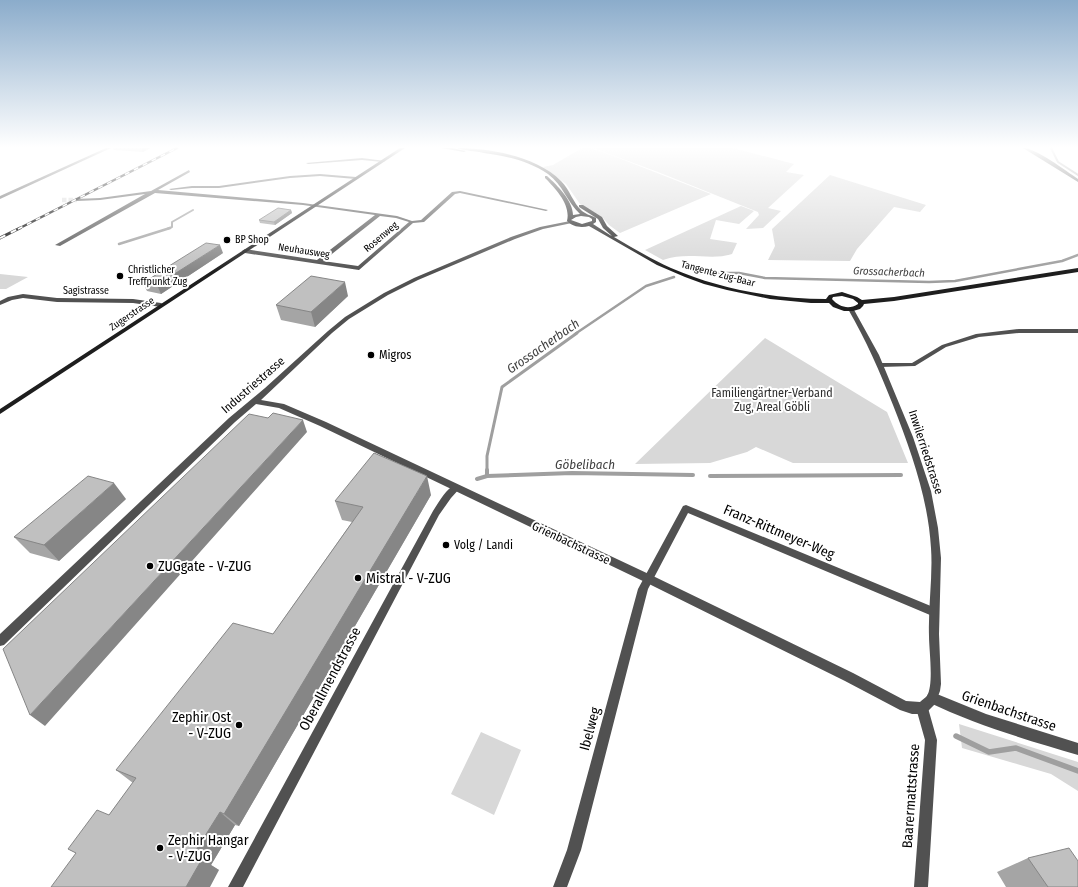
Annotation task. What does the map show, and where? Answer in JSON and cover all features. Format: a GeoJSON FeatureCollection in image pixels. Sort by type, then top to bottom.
{"type":"FeatureCollection","features":[{"type":"Feature","properties":{"kind":"main road","name":"Zugerstrasse"},"geometry":{"type":"LineString","coordinates":[[0,412],[339,189]]}},
{"type":"Feature","properties":{"kind":"main road"},"geometry":{"type":"LineString","coordinates":[[558,189],[571,211],[570,220]]}},
{"type":"Feature","properties":{"kind":"main road"},"geometry":{"type":"LineString","coordinates":[[565,189],[583,208],[600,218],[603,224],[620,243]]}},
{"type":"Feature","properties":{"kind":"main road"},"geometry":{"type":"LineString","coordinates":[[570,220],[578,225],[594,222],[594,219],[584,215],[576,207],[571,197]]}},
{"type":"Feature","properties":{"kind":"main road"},"geometry":{"type":"LineString","coordinates":[[570,220],[584,215]]}},
{"type":"Feature","properties":{"kind":"main road","name":"Tangente Zug-Baar"},"geometry":{"type":"LineString","coordinates":[[589,224],[659,264],[688,276],[740,291],[766,296],[830,302],[838,307],[851,309]]}},
{"type":"Feature","properties":{"kind":"main road"},"geometry":{"type":"LineString","coordinates":[[830,302],[829,299],[831,296],[842,294],[855,298],[861,302],[894,299],[1078,270]]}},
{"type":"Feature","properties":{"kind":"main road"},"geometry":{"type":"LineString","coordinates":[[851,309],[860,307],[861,302]]}},
{"type":"Feature","properties":{"kind":"street"},"geometry":{"type":"LineString","coordinates":[[0,198],[19,189]]}},
{"type":"Feature","properties":{"kind":"street"},"geometry":{"type":"LineString","coordinates":[[58,245],[156,189]]}},
{"type":"Feature","properties":{"kind":"street"},"geometry":{"type":"LineString","coordinates":[[77,200],[100,199],[169,189]]}},
{"type":"Feature","properties":{"kind":"street"},"geometry":{"type":"LineString","coordinates":[[153,191],[315,205],[397,217],[412,222]]}},
{"type":"Feature","properties":{"kind":"street","name":"Rosenweg"},"geometry":{"type":"LineString","coordinates":[[359,268],[412,222],[422,221],[454,193],[460,192],[546,210]]}},
{"type":"Feature","properties":{"kind":"street"},"geometry":{"type":"LineString","coordinates":[[318,262],[379,215]]}},
{"type":"Feature","properties":{"kind":"street","name":"Industriestrasse"},"geometry":{"type":"LineString","coordinates":[[0,641],[232,420],[346,318],[386,294],[416,279],[513,238],[534,230],[570,220]]}},
{"type":"Feature","properties":{"kind":"street","name":"Neuhausweg"},"geometry":{"type":"LineString","coordinates":[[246,251],[359,268]]}},
{"type":"Feature","properties":{"kind":"street","name":"Sagistrasse"},"geometry":{"type":"LineString","coordinates":[[0,303],[10,298],[23,296],[58,300],[133,301],[161,305]]}},
{"type":"Feature","properties":{"kind":"street","name":"Inwilerriedstrasse"},"geometry":{"type":"LineString","coordinates":[[851,309],[870,342],[880,365],[908,432],[927,488],[936,546],[934,612],[935,679],[932,698]]}},
{"type":"Feature","properties":{"kind":"street"},"geometry":{"type":"LineString","coordinates":[[880,365],[913,365],[944,346],[978,335],[1019,331],[1078,330]]}},
{"type":"Feature","properties":{"kind":"street","name":"Grienbachstrasse"},"geometry":{"type":"LineString","coordinates":[[255,401],[281,406],[305,416],[648,579],[849,677],[904,706],[922,708]]}},
{"type":"Feature","properties":{"kind":"street","name":"Oberallmendstrasse"},"geometry":{"type":"LineString","coordinates":[[235,887],[436,513],[448,496],[456,488]]}},
{"type":"Feature","properties":{"kind":"street","name":"Franz-Rittmeyer-Weg"},"geometry":{"type":"LineString","coordinates":[[648,579],[686,508],[934,612]]}},
{"type":"Feature","properties":{"kind":"street","name":"Ibelweg"},"geometry":{"type":"LineString","coordinates":[[560,887],[574,850],[643,589],[648,579]]}},
{"type":"Feature","properties":{"kind":"street"},"geometry":{"type":"LineString","coordinates":[[922,708],[932,698]]}},
{"type":"Feature","properties":{"kind":"street","name":"Grienbachstrasse"},"geometry":{"type":"LineString","coordinates":[[932,698],[989,722],[1078,749]]}},
{"type":"Feature","properties":{"kind":"street","name":"Baarermattstrasse"},"geometry":{"type":"LineString","coordinates":[[921,887],[930,740],[930,733],[922,708]]}},
{"type":"Feature","properties":{"kind":"green space"},"geometry":{"type":"Polygon","coordinates":[[[570,189],[699,189],[711,194],[620,233],[609,225],[602,217],[580,204],[570,189]]]}},
{"type":"Feature","properties":{"kind":"green space"},"geometry":{"type":"Polygon","coordinates":[[[701,189],[788,189],[768,208],[781,211],[763,228],[746,229],[759,215],[758,212],[701,189]]]}},
{"type":"Feature","properties":{"kind":"green space"},"geometry":{"type":"Polygon","coordinates":[[[815,189],[876,189],[926,205],[920,212],[894,207],[857,249],[850,261],[768,260],[775,246],[772,229],[815,189]]]}},
{"type":"Feature","properties":{"kind":"green space"},"geometry":{"type":"Polygon","coordinates":[[[741,206],[754,211],[739,224],[716,220],[710,239],[737,243],[732,254],[715,257],[681,256],[663,260],[645,250],[741,206]]]}},
{"type":"Feature","properties":{"kind":"green space"},"geometry":{"type":"Polygon","coordinates":[[[0,274],[28,277],[6,289],[0,289],[0,274]]]}},
{"type":"Feature","properties":{"kind":"green space","name":"Familiengärtner-Verband Zug, Areal Göbli"},"geometry":{"type":"Polygon","coordinates":[[[765,338],[887,412],[908,463],[793,463],[756,447],[747,452],[710,463],[635,464],[765,338]]]}},
{"type":"Feature","properties":{"kind":"green space"},"geometry":{"type":"Polygon","coordinates":[[[959,724],[1078,762],[1078,791],[1051,774],[962,748],[959,724]]]}},
{"type":"Feature","properties":{"kind":"green space"},"geometry":{"type":"Polygon","coordinates":[[[481,732],[521,750],[494,815],[451,794],[481,732]]]}},
{"type":"Feature","properties":{"kind":"building"},"geometry":{"type":"Polygon","coordinates":[[[278,208],[291,210],[274,222],[259,220],[278,208]]]}},
{"type":"Feature","properties":{"kind":"building"},"geometry":{"type":"Polygon","coordinates":[[[206,243],[220,245],[157,285],[143,283],[161,271],[206,243]]]}},
{"type":"Feature","properties":{"kind":"building"},"geometry":{"type":"Polygon","coordinates":[[[311,276],[345,282],[311,312],[276,305],[311,276]]]}},
{"type":"Feature","properties":{"kind":"building","name":"ZUGgate - V-ZUG"},"geometry":{"type":"Polygon","coordinates":[[[273,413],[303,420],[30,715],[3,649],[249,414],[268,418],[273,413]]]}},
{"type":"Feature","properties":{"kind":"building"},"geometry":{"type":"Polygon","coordinates":[[[374,453],[427,476],[224,814],[220,812],[193,855],[202,859],[186,887],[51,887],[76,853],[68,849],[97,810],[109,815],[136,778],[116,770],[233,623],[273,634],[363,507],[335,501],[374,453]]]}},
{"type":"Feature","properties":{"kind":"building"},"geometry":{"type":"Polygon","coordinates":[[[88,476],[114,483],[44,545],[14,537],[88,476]]]}},
{"type":"Feature","properties":{"kind":"building"},"geometry":{"type":"Polygon","coordinates":[[[1069,848],[1078,861],[1078,887],[1048,887],[1028,858],[1069,848]]]}},
{"type":"Feature","properties":{"kind":"waterway"},"geometry":{"type":"LineString","coordinates":[[168,229],[172,227],[172,222],[193,210]]}},
{"type":"Feature","properties":{"kind":"waterway"},"geometry":{"type":"LineString","coordinates":[[119,244],[168,229]]}},
{"type":"Feature","properties":{"kind":"waterway","name":"Grossacherbach"},"geometry":{"type":"LineString","coordinates":[[696,273],[739,273],[765,278],[929,282],[955,281],[1062,261],[1078,255]]}},
{"type":"Feature","properties":{"kind":"waterway","name":"Grossacherbach"},"geometry":{"type":"LineString","coordinates":[[575,334],[646,286],[674,277]]}},
{"type":"Feature","properties":{"kind":"waterway","name":"Grossacherbach"},"geometry":{"type":"LineString","coordinates":[[487,476],[487,456],[502,387],[577,333]]}},
{"type":"Feature","properties":{"kind":"waterway","name":"Göbelibach"},"geometry":{"type":"LineString","coordinates":[[487,476],[572,473],[693,475]]}},
{"type":"Feature","properties":{"kind":"waterway","name":"Göbelibach"},"geometry":{"type":"LineString","coordinates":[[710,476],[901,475]]}},
{"type":"Feature","properties":{"kind":"waterway","name":"Göbelibach"},"geometry":{"type":"LineString","coordinates":[[477,479],[487,476]]}},
{"type":"Feature","properties":{"kind":"waterway"},"geometry":{"type":"LineString","coordinates":[[956,736],[989,752],[1016,748],[1078,771]]}},
{"type":"Feature","properties":{"kind":"tunnel"},"geometry":{"type":"LineString","coordinates":[[62,200],[77,200]]}},
{"type":"Feature","properties":{"kind":"railway"},"geometry":{"type":"LineString","coordinates":[[18,229],[96,189]]}},
{"type":"Feature","properties":{"kind":"railway"},"geometry":{"type":"LineString","coordinates":[[0,238],[18,229]]}},
{"type":"Feature","properties":{"kind":"place","name":"BP Shop"},"geometry":{"type":"Point","coordinates":[227,240]}},
{"type":"Feature","properties":{"kind":"place","name":"Christlicher Treffpunkt Zug"},"geometry":{"type":"Point","coordinates":[120,276]}},
{"type":"Feature","properties":{"kind":"place","name":"Migros"},"geometry":{"type":"Point","coordinates":[371,355]}},
{"type":"Feature","properties":{"kind":"place","name":"Volg / Landi"},"geometry":{"type":"Point","coordinates":[446,545]}},
{"type":"Feature","properties":{"kind":"place","name":"ZUGgate - V-ZUG"},"geometry":{"type":"Point","coordinates":[150,566]}},
{"type":"Feature","properties":{"kind":"place","name":"Mistral - V-ZUG"},"geometry":{"type":"Point","coordinates":[358,578]}},
{"type":"Feature","properties":{"kind":"place","name":"Zephir Ost - V-ZUG"},"geometry":{"type":"Point","coordinates":[239,725]}},
{"type":"Feature","properties":{"kind":"place","name":"Zephir Hangar - V-ZUG"},"geometry":{"type":"Point","coordinates":[160,848]}}]}
